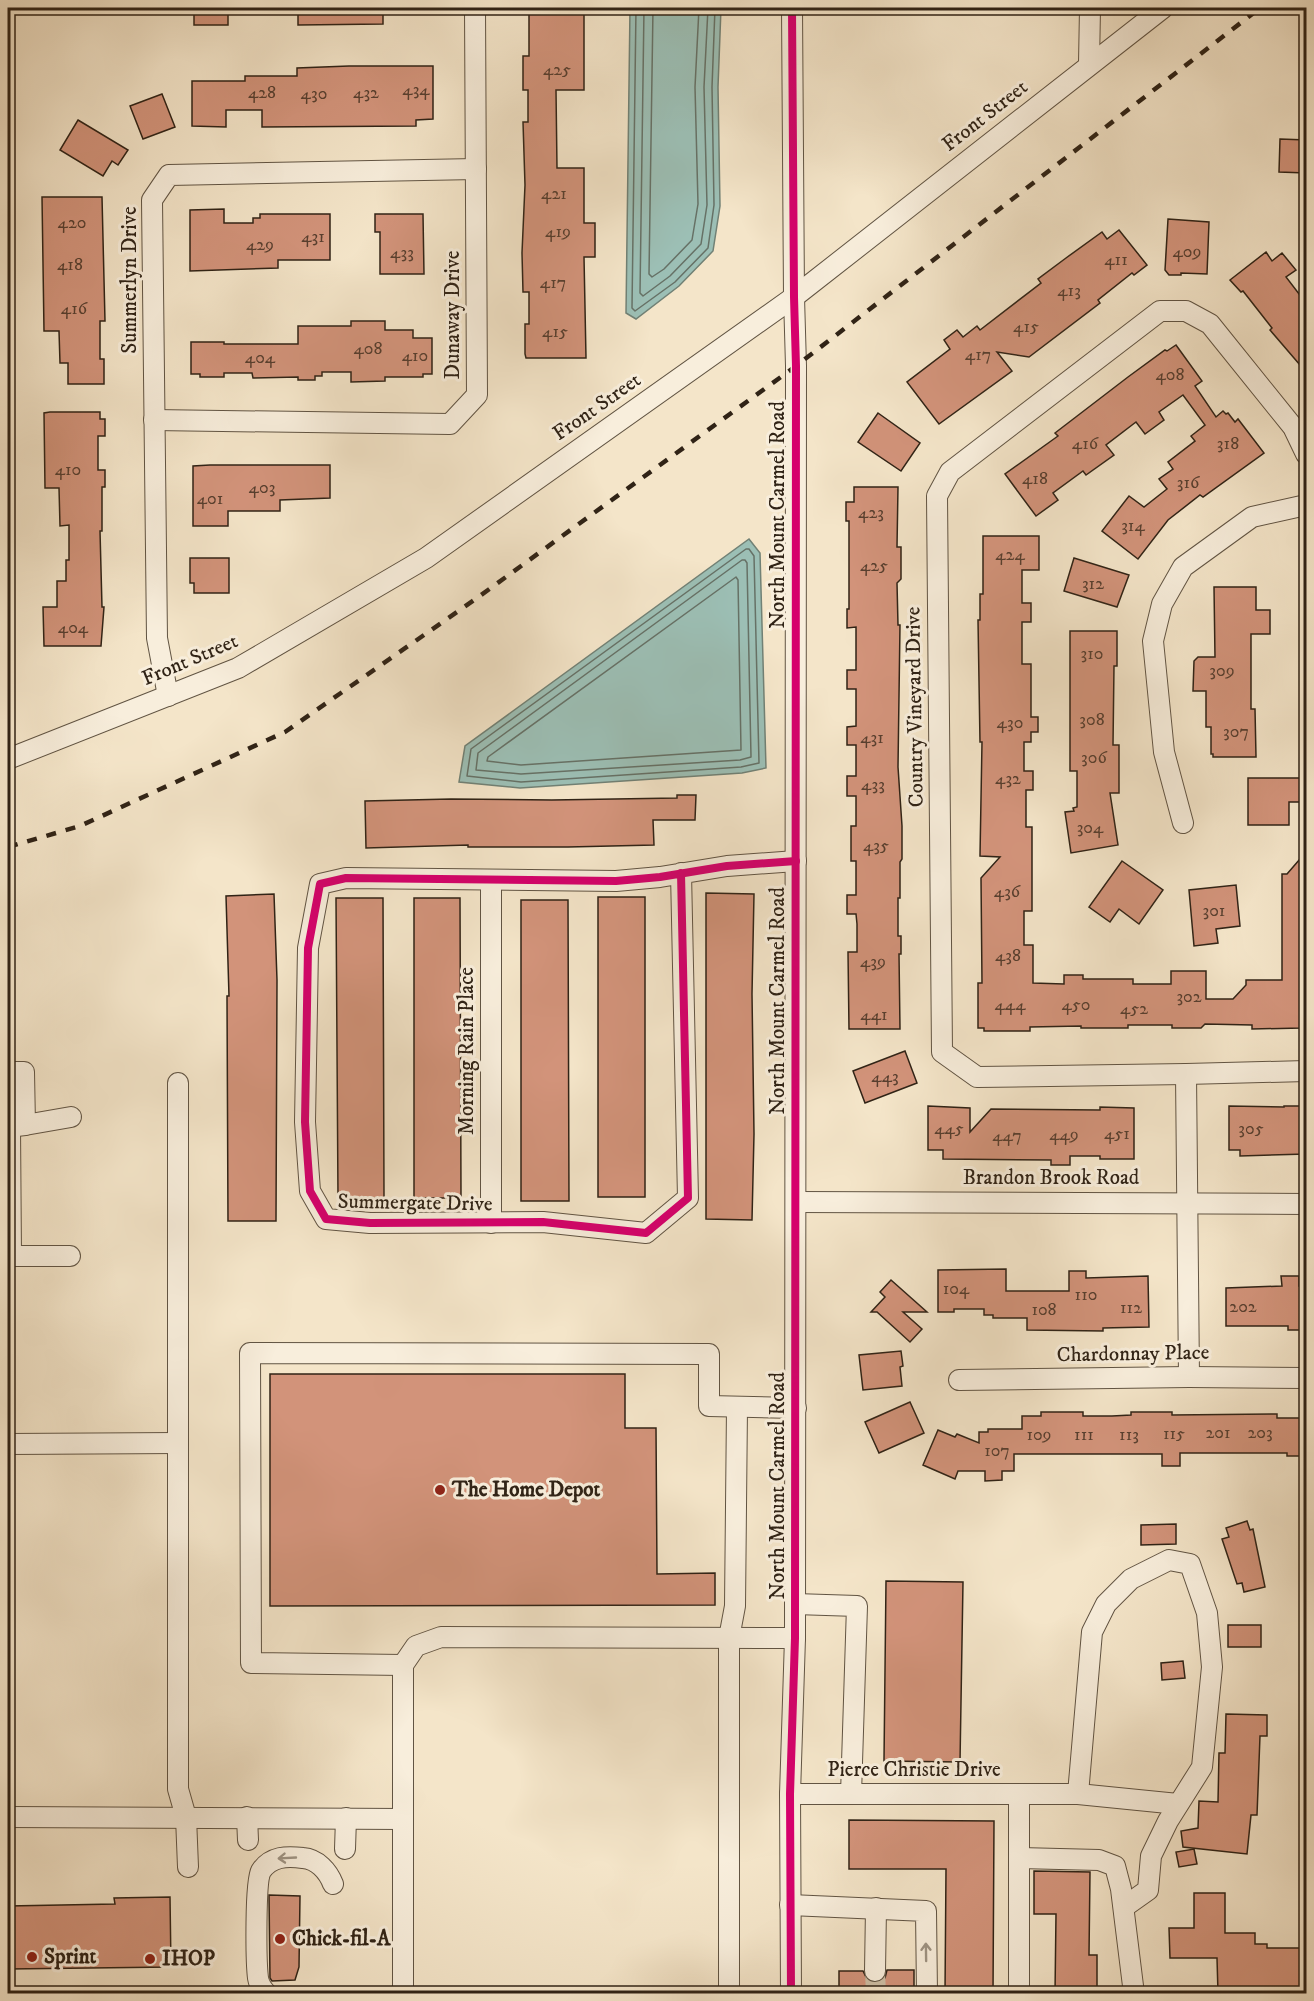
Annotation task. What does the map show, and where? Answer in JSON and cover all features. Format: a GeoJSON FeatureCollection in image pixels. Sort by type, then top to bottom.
{"type":"FeatureCollection","features":[{"type":"Feature","properties":{"kind":"street","name":"Dunaway Drive"},"geometry":{"type":"LineString","coordinates":[[154,420],[450,424],[477,395],[475,8]]}},
{"type":"Feature","properties":{"kind":"street","name":"North Mount Carmel Road"},"geometry":{"type":"LineString","coordinates":[[791,1994],[790,1794],[795,1638],[796,1408],[796,366],[792,8]]}},
{"type":"Feature","properties":{"kind":"street"},"geometry":{"type":"LineString","coordinates":[[1089,64],[1090,8]]}},
{"type":"Feature","properties":{"kind":"street","name":"Front Street"},"geometry":{"type":"LineString","coordinates":[[8,759],[238,668],[426,558],[794,297],[1163,8]]}},
{"type":"Feature","properties":{"kind":"street","name":"Summerlyn Drive"},"geometry":{"type":"LineString","coordinates":[[168,696],[157,638],[152,200],[169,175],[476,169]]}},
{"type":"Feature","properties":{"kind":"street","name":"Country Vineyard Drive"},"geometry":{"type":"LineString","coordinates":[[1306,454],[1293,427],[1210,324],[1186,311],[1160,311],[950,472],[937,496],[942,1052],[977,1077],[1306,1071]]}},
{"type":"Feature","properties":{"kind":"street"},"geometry":{"type":"LineString","coordinates":[[1183,823],[1164,752],[1154,652],[1153,641],[1162,603],[1183,567],[1252,517],[1306,505]]}},
{"type":"Feature","properties":{"kind":"street","name":"Summergate Drive"},"geometry":{"type":"LineString","coordinates":[[681,873],[688,1198],[646,1233],[543,1222],[370,1223],[326,1220],[310,1191],[305,1122],[308,948],[320,884],[346,878],[616,881],[726,866],[796,861]]}},
{"type":"Feature","properties":{"kind":"street","name":"Morning Rain Place"},"geometry":{"type":"LineString","coordinates":[[490,880],[491,1223]]}},
{"type":"Feature","properties":{"kind":"street"},"geometry":{"type":"LineString","coordinates":[[8,1072],[24,1072],[14,1126],[10,1256],[70,1256]]}},
{"type":"Feature","properties":{"kind":"street"},"geometry":{"type":"LineString","coordinates":[[1186,1074],[1189,1377]]}},
{"type":"Feature","properties":{"kind":"street"},"geometry":{"type":"LineString","coordinates":[[178,1083],[178,1789],[186,1817],[188,1867]]}},
{"type":"Feature","properties":{"kind":"street"},"geometry":{"type":"LineString","coordinates":[[14,1126],[70,1117]]}},
{"type":"Feature","properties":{"kind":"street","name":"Brandon Brook Road"},"geometry":{"type":"LineString","coordinates":[[796,1202],[1306,1204]]}},
{"type":"Feature","properties":{"kind":"street"},"geometry":{"type":"LineString","coordinates":[[403,1665],[251,1664],[250,1353],[709,1354],[709,1406],[796,1408]]}},
{"type":"Feature","properties":{"kind":"street","name":"Chardonnay Place"},"geometry":{"type":"LineString","coordinates":[[960,1380],[1306,1378]]}},
{"type":"Feature","properties":{"kind":"street"},"geometry":{"type":"LineString","coordinates":[[729,1994],[729,1638],[735,1606],[736,1407]]}},
{"type":"Feature","properties":{"kind":"street"},"geometry":{"type":"LineString","coordinates":[[8,1444],[178,1443]]}},
{"type":"Feature","properties":{"kind":"street"},"geometry":{"type":"LineString","coordinates":[[1078,1794],[1092,1632],[1106,1604],[1131,1579],[1169,1560],[1191,1564],[1207,1613],[1212,1667],[1202,1767],[1178,1804],[1151,1856],[1148,1890],[1124,1907]]}},
{"type":"Feature","properties":{"kind":"street"},"geometry":{"type":"LineString","coordinates":[[795,1604],[857,1606],[851,1794]]}},
{"type":"Feature","properties":{"kind":"street"},"geometry":{"type":"LineString","coordinates":[[403,1994],[403,1665],[416,1646],[441,1637],[795,1638]]}},
{"type":"Feature","properties":{"kind":"street","name":"Pierce Christie Drive"},"geometry":{"type":"LineString","coordinates":[[790,1794],[1019,1794],[1019,1994]]}},
{"type":"Feature","properties":{"kind":"street"},"geometry":{"type":"LineString","coordinates":[[1019,1794],[1078,1794],[1178,1804]]}},
{"type":"Feature","properties":{"kind":"street"},"geometry":{"type":"LineString","coordinates":[[8,1817],[403,1819]]}},
{"type":"Feature","properties":{"kind":"street"},"geometry":{"type":"LineString","coordinates":[[247,1817],[248,1840]]}},
{"type":"Feature","properties":{"kind":"street"},"geometry":{"type":"LineString","coordinates":[[345,1849],[346,1818]]}},
{"type":"Feature","properties":{"kind":"street"},"geometry":{"type":"LineString","coordinates":[[267,1994],[260,1985],[258,1967],[258,1884],[262,1870],[270,1862],[281,1857],[305,1858],[318,1863],[333,1884]]}},
{"type":"Feature","properties":{"kind":"street"},"geometry":{"type":"LineString","coordinates":[[1020,1858],[1099,1860],[1115,1866],[1124,1907],[1134,1994]]}},
{"type":"Feature","properties":{"kind":"street"},"geometry":{"type":"LineString","coordinates":[[790,1905],[926,1911],[927,1994]]}},
{"type":"Feature","properties":{"kind":"street"},"geometry":{"type":"LineString","coordinates":[[875,1971],[876,1908]]}},
{"type":"Feature","properties":{"kind":"water"},"geometry":{"type":"Polygon","coordinates":[[[630,8],[721,8],[718,87],[720,206],[713,251],[679,286],[636,319],[626,313],[630,8]]]}},
{"type":"Feature","properties":{"kind":"water"},"geometry":{"type":"Polygon","coordinates":[[[749,539],[760,553],[766,768],[742,773],[520,788],[459,782],[465,746],[749,539]]]}},
{"type":"Feature","properties":{"kind":"building"},"geometry":{"type":"Polygon","coordinates":[[[194,8],[228,8],[228,25],[194,25],[194,8]]]}},
{"type":"Feature","properties":{"kind":"building"},"geometry":{"type":"Polygon","coordinates":[[[298,8],[383,8],[383,24],[298,25],[298,8]]]}},
{"type":"Feature","properties":{"kind":"building"},"geometry":{"type":"Polygon","coordinates":[[[529,8],[584,8],[584,90],[556,90],[557,168],[584,168],[584,223],[595,223],[595,257],[584,257],[586,358],[526,358],[525,354],[525,324],[529,324],[529,292],[523,292],[525,185],[523,122],[528,122],[528,90],[523,90],[523,56],[529,56],[529,8]]]}},
{"type":"Feature","properties":{"kind":"building"},"geometry":{"type":"Polygon","coordinates":[[[433,66],[433,119],[416,120],[416,126],[262,127],[262,110],[226,110],[226,127],[192,126],[192,81],[245,81],[245,76],[297,76],[297,68],[433,66]]]}},
{"type":"Feature","properties":{"kind":"building"},"geometry":{"type":"Polygon","coordinates":[[[162,94],[175,127],[143,139],[130,106],[162,94]]]}},
{"type":"Feature","properties":{"kind":"building"},"geometry":{"type":"Polygon","coordinates":[[[78,120],[128,150],[118,165],[112,161],[103,176],[60,150],[78,120]]]}},
{"type":"Feature","properties":{"kind":"building"},"geometry":{"type":"Polygon","coordinates":[[[1280,139],[1306,140],[1306,173],[1279,172],[1280,139]]]}},
{"type":"Feature","properties":{"kind":"building"},"geometry":{"type":"Polygon","coordinates":[[[42,197],[102,197],[105,321],[100,321],[100,359],[104,359],[104,384],[68,384],[68,363],[60,363],[59,331],[44,331],[42,197]]]}},
{"type":"Feature","properties":{"kind":"building"},"geometry":{"type":"Polygon","coordinates":[[[224,209],[224,223],[253,223],[253,218],[260,218],[260,214],[330,214],[330,260],[278,260],[278,268],[190,271],[190,210],[224,209]]]}},
{"type":"Feature","properties":{"kind":"building"},"geometry":{"type":"Polygon","coordinates":[[[375,214],[423,214],[424,274],[380,274],[380,232],[375,232],[375,214]]]}},
{"type":"Feature","properties":{"kind":"building"},"geometry":{"type":"Polygon","coordinates":[[[1168,219],[1209,222],[1207,274],[1169,275],[1165,270],[1168,219]]]}},
{"type":"Feature","properties":{"kind":"building"},"geometry":{"type":"Polygon","coordinates":[[[1119,230],[1147,265],[1134,275],[1132,273],[1098,300],[1100,303],[1029,357],[997,352],[1012,371],[939,424],[907,382],[950,349],[944,340],[957,330],[963,337],[977,326],[980,330],[1041,283],[1038,279],[1102,232],[1107,239],[1119,230]]]}},
{"type":"Feature","properties":{"kind":"building"},"geometry":{"type":"Polygon","coordinates":[[[1266,252],[1272,261],[1282,253],[1296,270],[1286,277],[1306,303],[1306,372],[1270,330],[1272,328],[1243,291],[1241,292],[1230,280],[1266,252]]]}},
{"type":"Feature","properties":{"kind":"building"},"geometry":{"type":"Polygon","coordinates":[[[351,321],[385,321],[385,330],[413,330],[413,338],[432,338],[432,374],[423,374],[423,377],[385,377],[385,381],[351,382],[351,372],[322,372],[322,376],[315,376],[315,380],[298,380],[298,377],[253,378],[252,373],[224,373],[224,377],[200,377],[200,374],[191,374],[191,342],[298,344],[298,326],[351,326],[351,321]]]}},
{"type":"Feature","properties":{"kind":"building"},"geometry":{"type":"Polygon","coordinates":[[[1176,345],[1202,381],[1195,386],[1216,417],[1223,411],[1228,413],[1235,422],[1238,419],[1264,453],[1203,497],[1200,495],[1168,520],[1138,559],[1102,531],[1129,496],[1144,507],[1167,489],[1159,479],[1173,469],[1168,462],[1195,441],[1191,436],[1205,425],[1183,395],[1159,412],[1164,420],[1145,434],[1136,422],[1106,445],[1114,455],[1086,475],[1083,471],[1053,493],[1058,500],[1036,516],[1005,474],[1058,436],[1055,433],[1128,377],[1165,350],[1176,345]]]}},
{"type":"Feature","properties":{"kind":"building"},"geometry":{"type":"Polygon","coordinates":[[[100,412],[100,419],[105,419],[105,436],[98,436],[98,470],[105,470],[105,487],[102,487],[102,531],[100,531],[102,607],[104,607],[101,646],[44,646],[43,607],[57,607],[57,581],[66,581],[66,560],[69,560],[69,525],[60,526],[59,488],[45,488],[44,413],[100,412]]]}},
{"type":"Feature","properties":{"kind":"building"},"geometry":{"type":"Polygon","coordinates":[[[878,413],[920,443],[901,471],[858,442],[878,413]]]}},
{"type":"Feature","properties":{"kind":"building"},"geometry":{"type":"Polygon","coordinates":[[[330,465],[330,498],[280,500],[280,511],[228,511],[228,526],[193,526],[193,466],[330,465]]]}},
{"type":"Feature","properties":{"kind":"building"},"geometry":{"type":"Polygon","coordinates":[[[854,487],[898,487],[897,547],[901,547],[901,579],[897,583],[898,625],[900,625],[898,767],[902,826],[900,898],[898,898],[898,936],[901,936],[901,954],[899,954],[900,1029],[849,1029],[848,952],[857,952],[857,924],[856,914],[847,914],[847,895],[856,895],[856,861],[851,861],[851,826],[856,826],[856,796],[847,796],[847,776],[856,776],[856,745],[847,745],[847,727],[856,726],[856,689],[847,689],[847,670],[856,670],[856,627],[847,628],[849,521],[846,521],[846,502],[854,502],[854,487]]]}},
{"type":"Feature","properties":{"kind":"building"},"geometry":{"type":"Polygon","coordinates":[[[983,536],[1039,536],[1039,570],[1022,570],[1022,603],[1031,603],[1031,622],[1022,622],[1022,664],[1031,664],[1031,717],[1038,717],[1038,732],[1031,732],[1031,742],[1024,742],[1024,771],[1033,771],[1033,790],[1026,790],[1026,827],[1032,827],[1032,911],[1024,911],[1024,945],[1033,945],[1033,983],[1064,984],[1064,975],[1083,975],[1083,979],[1133,979],[1133,984],[1171,984],[1171,971],[1206,971],[1206,999],[1233,999],[1246,985],[1246,980],[1282,980],[1282,874],[1287,874],[1306,852],[1306,1021],[1301,1021],[1301,1028],[1252,1029],[1252,1025],[1205,1024],[1201,1028],[1172,1028],[1172,1025],[1128,1025],[1128,1028],[1030,1027],[1030,1031],[984,1031],[984,1028],[978,1028],[978,983],[982,983],[981,878],[1000,857],[980,856],[982,742],[980,742],[978,620],[980,620],[980,594],[983,594],[983,536]]]}},
{"type":"Feature","properties":{"kind":"building"},"geometry":{"type":"Polygon","coordinates":[[[190,558],[229,558],[229,593],[194,593],[194,583],[190,583],[190,558]]]}},
{"type":"Feature","properties":{"kind":"building"},"geometry":{"type":"Polygon","coordinates":[[[1074,558],[1129,575],[1117,607],[1064,591],[1074,558]]]}},
{"type":"Feature","properties":{"kind":"building"},"geometry":{"type":"Polygon","coordinates":[[[1214,587],[1256,587],[1256,610],[1270,610],[1270,634],[1251,634],[1251,709],[1255,709],[1256,757],[1213,757],[1211,727],[1206,727],[1206,691],[1193,691],[1194,661],[1198,657],[1215,657],[1214,587]]]}},
{"type":"Feature","properties":{"kind":"building"},"geometry":{"type":"Polygon","coordinates":[[[1070,631],[1117,631],[1113,745],[1119,745],[1119,793],[1110,793],[1118,845],[1071,853],[1065,812],[1074,811],[1073,808],[1077,807],[1077,771],[1070,771],[1070,631]]]}},
{"type":"Feature","properties":{"kind":"building"},"geometry":{"type":"Polygon","coordinates":[[[1248,778],[1304,778],[1304,802],[1289,802],[1289,825],[1248,825],[1248,778]]]}},
{"type":"Feature","properties":{"kind":"building"},"geometry":{"type":"Polygon","coordinates":[[[677,795],[696,795],[695,820],[653,820],[654,845],[468,847],[468,845],[366,848],[365,801],[677,798],[677,795]]]}},
{"type":"Feature","properties":{"kind":"building"},"geometry":{"type":"Polygon","coordinates":[[[1122,861],[1163,890],[1139,924],[1119,909],[1110,922],[1089,907],[1122,861]]]}},
{"type":"Feature","properties":{"kind":"building"},"geometry":{"type":"Polygon","coordinates":[[[1236,885],[1240,926],[1216,929],[1218,943],[1194,946],[1189,890],[1236,885]]]}},
{"type":"Feature","properties":{"kind":"building"},"geometry":{"type":"Polygon","coordinates":[[[706,893],[754,894],[752,1220],[706,1219],[706,893]]]}},
{"type":"Feature","properties":{"kind":"building"},"geometry":{"type":"Polygon","coordinates":[[[274,894],[277,980],[276,1221],[228,1221],[227,996],[229,996],[226,896],[274,894]]]}},
{"type":"Feature","properties":{"kind":"building"},"geometry":{"type":"Polygon","coordinates":[[[598,897],[645,897],[645,1197],[598,1197],[598,897]]]}},
{"type":"Feature","properties":{"kind":"building"},"geometry":{"type":"Polygon","coordinates":[[[336,898],[383,898],[384,1198],[338,1198],[336,898]]]}},
{"type":"Feature","properties":{"kind":"building"},"geometry":{"type":"Polygon","coordinates":[[[414,898],[460,898],[461,1198],[414,1198],[414,898]]]}},
{"type":"Feature","properties":{"kind":"building"},"geometry":{"type":"Polygon","coordinates":[[[521,900],[568,900],[569,1201],[521,1201],[521,900]]]}},
{"type":"Feature","properties":{"kind":"building"},"geometry":{"type":"Polygon","coordinates":[[[905,1051],[917,1083],[865,1103],[853,1071],[905,1051]]]}},
{"type":"Feature","properties":{"kind":"building"},"geometry":{"type":"Polygon","coordinates":[[[928,1106],[970,1108],[970,1132],[991,1109],[1134,1108],[1134,1159],[1070,1156],[1070,1165],[1051,1165],[1051,1160],[943,1159],[943,1150],[928,1150],[928,1106]]]}},
{"type":"Feature","properties":{"kind":"building"},"geometry":{"type":"Polygon","coordinates":[[[1229,1106],[1302,1106],[1302,1115],[1306,1115],[1306,1154],[1240,1156],[1240,1150],[1229,1150],[1229,1106]]]}},
{"type":"Feature","properties":{"kind":"building"},"geometry":{"type":"Polygon","coordinates":[[[1006,1269],[1006,1291],[1069,1291],[1069,1271],[1086,1271],[1086,1278],[1148,1276],[1149,1327],[1103,1328],[1103,1331],[1027,1330],[1027,1318],[993,1318],[993,1315],[984,1315],[984,1309],[954,1309],[954,1312],[938,1312],[938,1270],[1006,1269]]]}},
{"type":"Feature","properties":{"kind":"building"},"geometry":{"type":"Polygon","coordinates":[[[1281,1276],[1299,1276],[1299,1286],[1303,1286],[1303,1330],[1288,1330],[1288,1326],[1226,1326],[1226,1288],[1282,1286],[1281,1276]]]}},
{"type":"Feature","properties":{"kind":"building"},"geometry":{"type":"Polygon","coordinates":[[[891,1280],[927,1312],[903,1312],[922,1329],[910,1342],[877,1312],[871,1312],[885,1297],[880,1292],[891,1280]]]}},
{"type":"Feature","properties":{"kind":"building"},"geometry":{"type":"Polygon","coordinates":[[[901,1351],[902,1386],[863,1390],[859,1355],[901,1351]]]}},
{"type":"Feature","properties":{"kind":"building","name":"The Home Depot"},"geometry":{"type":"Polygon","coordinates":[[[270,1374],[625,1374],[625,1428],[656,1428],[657,1574],[715,1573],[715,1605],[270,1606],[270,1374]]]}},
{"type":"Feature","properties":{"kind":"building"},"geometry":{"type":"Polygon","coordinates":[[[910,1402],[924,1433],[879,1453],[865,1422],[910,1402]]]}},
{"type":"Feature","properties":{"kind":"building"},"geometry":{"type":"Polygon","coordinates":[[[1041,1412],[1083,1412],[1083,1416],[1131,1415],[1131,1412],[1172,1412],[1172,1415],[1277,1414],[1277,1418],[1306,1418],[1306,1456],[1287,1456],[1287,1453],[1180,1453],[1180,1466],[1162,1466],[1162,1454],[1014,1454],[1014,1471],[1002,1471],[1002,1480],[985,1481],[985,1471],[958,1471],[955,1479],[923,1465],[938,1430],[955,1437],[957,1434],[979,1443],[979,1432],[988,1432],[988,1429],[1022,1429],[1022,1416],[1041,1416],[1041,1412]]]}},
{"type":"Feature","properties":{"kind":"building"},"geometry":{"type":"Polygon","coordinates":[[[1247,1521],[1250,1530],[1253,1529],[1265,1587],[1244,1592],[1242,1583],[1237,1584],[1222,1539],[1229,1537],[1226,1528],[1247,1521]]]}},
{"type":"Feature","properties":{"kind":"building"},"geometry":{"type":"Polygon","coordinates":[[[1176,1524],[1176,1544],[1141,1545],[1141,1525],[1176,1524]]]}},
{"type":"Feature","properties":{"kind":"building"},"geometry":{"type":"Polygon","coordinates":[[[886,1581],[963,1582],[960,1762],[884,1761],[886,1581]]]}},
{"type":"Feature","properties":{"kind":"building"},"geometry":{"type":"Polygon","coordinates":[[[1228,1625],[1261,1625],[1261,1647],[1228,1647],[1228,1625]]]}},
{"type":"Feature","properties":{"kind":"building"},"geometry":{"type":"Polygon","coordinates":[[[1183,1661],[1185,1678],[1162,1680],[1161,1663],[1183,1661]]]}},
{"type":"Feature","properties":{"kind":"building"},"geometry":{"type":"Polygon","coordinates":[[[1226,1714],[1267,1715],[1267,1736],[1260,1736],[1257,1815],[1251,1815],[1247,1854],[1183,1847],[1181,1831],[1198,1828],[1199,1801],[1218,1802],[1219,1753],[1225,1753],[1226,1714]]]}},
{"type":"Feature","properties":{"kind":"building"},"geometry":{"type":"Polygon","coordinates":[[[849,1820],[994,1821],[993,1994],[945,1994],[946,1869],[849,1869],[849,1820]]]}},
{"type":"Feature","properties":{"kind":"building"},"geometry":{"type":"Polygon","coordinates":[[[1194,1849],[1197,1864],[1179,1867],[1176,1852],[1194,1849]]]}},
{"type":"Feature","properties":{"kind":"building"},"geometry":{"type":"Polygon","coordinates":[[[1034,1871],[1090,1872],[1089,1955],[1097,1955],[1097,1994],[1055,1994],[1056,1914],[1034,1914],[1034,1871]]]}},
{"type":"Feature","properties":{"kind":"building"},"geometry":{"type":"Polygon","coordinates":[[[1194,1893],[1225,1893],[1225,1933],[1255,1933],[1255,1944],[1267,1944],[1267,1948],[1306,1948],[1306,1994],[1218,1993],[1217,1958],[1170,1958],[1169,1928],[1194,1928],[1194,1893]]]}},
{"type":"Feature","properties":{"kind":"building","name":"Chick-fil-A"},"geometry":{"type":"Polygon","coordinates":[[[269,1895],[300,1896],[299,1967],[295,1980],[272,1981],[270,1978],[269,1895]]]}},
{"type":"Feature","properties":{"kind":"building"},"geometry":{"type":"Polygon","coordinates":[[[170,1897],[171,1967],[8,1969],[8,1906],[115,1904],[114,1898],[170,1897]]]}},
{"type":"Feature","properties":{"kind":"building"},"geometry":{"type":"Polygon","coordinates":[[[887,1970],[914,1970],[914,1994],[839,1994],[839,1971],[863,1971],[868,1981],[875,1983],[885,1978],[887,1970]]]}},
{"type":"Feature","properties":{"kind":"tunnel"},"geometry":{"type":"LineString","coordinates":[[875,1971],[876,1994]]}},
{"type":"Feature","properties":{"kind":"railway"},"geometry":{"type":"LineString","coordinates":[[8,847],[80,826],[285,732],[477,598],[796,366],[1260,8]]}},
{"type":"Feature","properties":{"kind":"cycle path"},"geometry":{"type":"LineString","coordinates":[[791,1994],[790,1794],[795,1638],[796,366],[792,8]]}},
{"type":"Feature","properties":{"kind":"cycle path"},"geometry":{"type":"LineString","coordinates":[[681,873],[688,1198],[646,1233],[543,1222],[370,1223],[326,1219],[310,1191],[305,1122],[308,948],[320,884],[346,878],[616,881],[660,877],[727,866],[796,861]]}},
{"type":"Feature","properties":{"kind":"place","name":"The Home Depot"},"geometry":{"type":"Point","coordinates":[440,1490]}},
{"type":"Feature","properties":{"kind":"place","name":"Chick-fil-A"},"geometry":{"type":"Point","coordinates":[280,1939]}},
{"type":"Feature","properties":{"kind":"place","name":"Sprint"},"geometry":{"type":"Point","coordinates":[32,1957]}},
{"type":"Feature","properties":{"kind":"place","name":"IHOP"},"geometry":{"type":"Point","coordinates":[150,1959]}}]}
